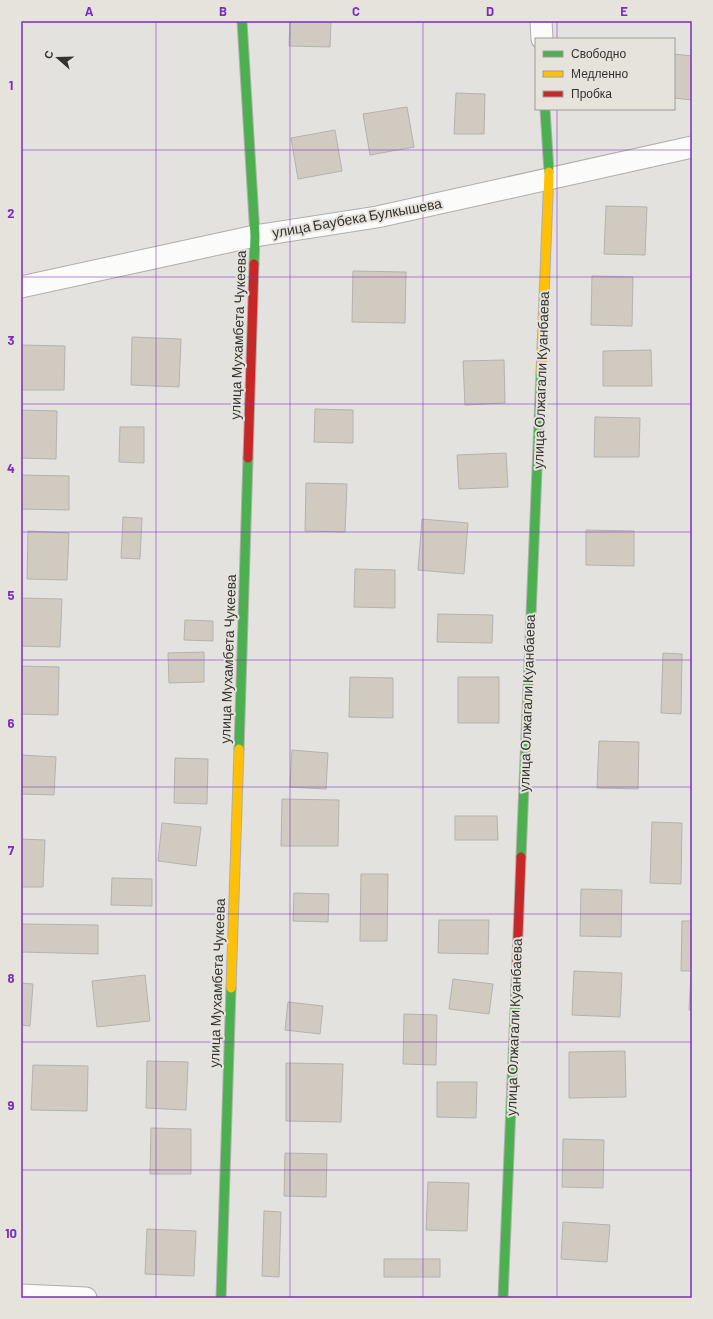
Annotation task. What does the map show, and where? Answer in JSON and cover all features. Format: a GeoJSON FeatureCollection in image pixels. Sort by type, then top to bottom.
{"type":"FeatureCollection","features":[{"type":"Feature","properties":{"kind":"street","name":"улица Мухамбета Чукеева"},"geometry":{"type":"LineString","coordinates":[[221,1298],[255,236],[242,21]]}},
{"type":"Feature","properties":{"kind":"street"},"geometry":{"type":"LineString","coordinates":[[541,21],[542,38]]}},
{"type":"Feature","properties":{"kind":"street","name":"улица Олжагали Куанбаева"},"geometry":{"type":"LineString","coordinates":[[503,1298],[549,179],[546,110]]}},
{"type":"Feature","properties":{"kind":"street","name":"улица Баубека Булкышева"},"geometry":{"type":"LineString","coordinates":[[21,287],[255,236],[378,217],[692,147]]}},
{"type":"Feature","properties":{"kind":"street"},"geometry":{"type":"LineString","coordinates":[[21,1295],[86,1298]]}},
{"type":"Feature","properties":{"kind":"building"},"geometry":{"type":"Polygon","coordinates":[[[290,21],[331,21],[330,47],[289,46],[290,21]]]}},
{"type":"Feature","properties":{"kind":"building"},"geometry":{"type":"Polygon","coordinates":[[[675,54],[692,56],[692,100],[675,98],[675,54]]]}},
{"type":"Feature","properties":{"kind":"building"},"geometry":{"type":"Polygon","coordinates":[[[456,93],[485,94],[484,134],[454,134],[456,93]]]}},
{"type":"Feature","properties":{"kind":"building"},"geometry":{"type":"Polygon","coordinates":[[[407,107],[414,147],[370,155],[363,114],[407,107]]]}},
{"type":"Feature","properties":{"kind":"building"},"geometry":{"type":"Polygon","coordinates":[[[335,130],[342,171],[298,179],[291,138],[335,130]]]}},
{"type":"Feature","properties":{"kind":"building"},"geometry":{"type":"Polygon","coordinates":[[[606,206],[647,207],[645,255],[604,254],[606,206]]]}},
{"type":"Feature","properties":{"kind":"building"},"geometry":{"type":"Polygon","coordinates":[[[353,271],[406,272],[405,323],[352,322],[353,271]]]}},
{"type":"Feature","properties":{"kind":"building"},"geometry":{"type":"Polygon","coordinates":[[[592,276],[633,277],[632,326],[591,325],[592,276]]]}},
{"type":"Feature","properties":{"kind":"building"},"geometry":{"type":"Polygon","coordinates":[[[132,337],[181,339],[179,387],[131,385],[132,337]]]}},
{"type":"Feature","properties":{"kind":"building"},"geometry":{"type":"Polygon","coordinates":[[[21,345],[65,346],[64,390],[21,390],[21,345]]]}},
{"type":"Feature","properties":{"kind":"building"},"geometry":{"type":"Polygon","coordinates":[[[651,350],[652,386],[603,386],[603,351],[651,350]]]}},
{"type":"Feature","properties":{"kind":"building"},"geometry":{"type":"Polygon","coordinates":[[[504,360],[505,403],[465,405],[463,361],[504,360]]]}},
{"type":"Feature","properties":{"kind":"building"},"geometry":{"type":"Polygon","coordinates":[[[315,409],[353,410],[353,443],[314,442],[315,409]]]}},
{"type":"Feature","properties":{"kind":"building"},"geometry":{"type":"Polygon","coordinates":[[[21,410],[57,411],[56,459],[21,458],[21,410]]]}},
{"type":"Feature","properties":{"kind":"building"},"geometry":{"type":"Polygon","coordinates":[[[595,417],[640,418],[639,457],[594,457],[595,417]]]}},
{"type":"Feature","properties":{"kind":"building"},"geometry":{"type":"Polygon","coordinates":[[[120,427],[144,427],[144,463],[119,462],[120,427]]]}},
{"type":"Feature","properties":{"kind":"building"},"geometry":{"type":"Polygon","coordinates":[[[506,453],[508,487],[459,489],[457,455],[506,453]]]}},
{"type":"Feature","properties":{"kind":"building"},"geometry":{"type":"Polygon","coordinates":[[[21,475],[69,476],[69,510],[21,509],[21,475]]]}},
{"type":"Feature","properties":{"kind":"building"},"geometry":{"type":"Polygon","coordinates":[[[306,483],[347,484],[345,532],[305,531],[306,483]]]}},
{"type":"Feature","properties":{"kind":"building"},"geometry":{"type":"Polygon","coordinates":[[[123,517],[142,518],[140,559],[121,558],[123,517]]]}},
{"type":"Feature","properties":{"kind":"building"},"geometry":{"type":"Polygon","coordinates":[[[422,519],[468,523],[464,574],[418,570],[422,519]]]}},
{"type":"Feature","properties":{"kind":"building"},"geometry":{"type":"Polygon","coordinates":[[[586,530],[634,531],[634,566],[586,565],[586,530]]]}},
{"type":"Feature","properties":{"kind":"building"},"geometry":{"type":"Polygon","coordinates":[[[28,531],[69,533],[67,580],[27,579],[28,531]]]}},
{"type":"Feature","properties":{"kind":"building"},"geometry":{"type":"Polygon","coordinates":[[[355,569],[395,570],[395,608],[354,607],[355,569]]]}},
{"type":"Feature","properties":{"kind":"building"},"geometry":{"type":"Polygon","coordinates":[[[21,598],[62,599],[60,647],[21,646],[21,598]]]}},
{"type":"Feature","properties":{"kind":"building"},"geometry":{"type":"Polygon","coordinates":[[[438,614],[493,615],[492,643],[437,642],[438,614]]]}},
{"type":"Feature","properties":{"kind":"building"},"geometry":{"type":"Polygon","coordinates":[[[185,620],[213,621],[213,641],[184,640],[185,620]]]}},
{"type":"Feature","properties":{"kind":"building"},"geometry":{"type":"Polygon","coordinates":[[[204,652],[204,682],[169,683],[168,653],[204,652]]]}},
{"type":"Feature","properties":{"kind":"building"},"geometry":{"type":"Polygon","coordinates":[[[663,653],[682,654],[681,714],[661,713],[663,653]]]}},
{"type":"Feature","properties":{"kind":"building"},"geometry":{"type":"Polygon","coordinates":[[[21,666],[59,667],[58,715],[21,714],[21,666]]]}},
{"type":"Feature","properties":{"kind":"building"},"geometry":{"type":"Polygon","coordinates":[[[350,677],[393,678],[393,718],[349,717],[350,677]]]}},
{"type":"Feature","properties":{"kind":"building"},"geometry":{"type":"Polygon","coordinates":[[[458,677],[499,677],[499,723],[458,723],[458,677]]]}},
{"type":"Feature","properties":{"kind":"building"},"geometry":{"type":"Polygon","coordinates":[[[599,741],[639,742],[638,789],[597,788],[599,741]]]}},
{"type":"Feature","properties":{"kind":"building"},"geometry":{"type":"Polygon","coordinates":[[[292,750],[328,753],[326,789],[290,787],[292,750]]]}},
{"type":"Feature","properties":{"kind":"building"},"geometry":{"type":"Polygon","coordinates":[[[21,755],[56,757],[54,795],[21,794],[21,755]]]}},
{"type":"Feature","properties":{"kind":"building"},"geometry":{"type":"Polygon","coordinates":[[[175,758],[208,759],[207,804],[174,803],[175,758]]]}},
{"type":"Feature","properties":{"kind":"building"},"geometry":{"type":"Polygon","coordinates":[[[282,799],[339,800],[338,846],[281,846],[282,799]]]}},
{"type":"Feature","properties":{"kind":"building"},"geometry":{"type":"Polygon","coordinates":[[[455,816],[497,816],[498,840],[455,840],[455,816]]]}},
{"type":"Feature","properties":{"kind":"building"},"geometry":{"type":"Polygon","coordinates":[[[652,822],[682,823],[681,884],[650,883],[652,822]]]}},
{"type":"Feature","properties":{"kind":"building"},"geometry":{"type":"Polygon","coordinates":[[[162,823],[201,827],[196,866],[158,861],[162,823]]]}},
{"type":"Feature","properties":{"kind":"building"},"geometry":{"type":"Polygon","coordinates":[[[21,839],[45,840],[43,887],[21,887],[21,839]]]}},
{"type":"Feature","properties":{"kind":"building"},"geometry":{"type":"Polygon","coordinates":[[[361,874],[388,874],[387,941],[360,941],[361,874]]]}},
{"type":"Feature","properties":{"kind":"building"},"geometry":{"type":"Polygon","coordinates":[[[112,878],[152,879],[152,906],[111,905],[112,878]]]}},
{"type":"Feature","properties":{"kind":"building"},"geometry":{"type":"Polygon","coordinates":[[[581,889],[622,890],[621,937],[580,936],[581,889]]]}},
{"type":"Feature","properties":{"kind":"building"},"geometry":{"type":"Polygon","coordinates":[[[294,893],[329,894],[328,922],[293,921],[294,893]]]}},
{"type":"Feature","properties":{"kind":"building"},"geometry":{"type":"Polygon","coordinates":[[[439,920],[489,920],[488,954],[438,953],[439,920]]]}},
{"type":"Feature","properties":{"kind":"building"},"geometry":{"type":"Polygon","coordinates":[[[682,921],[692,921],[692,971],[681,971],[682,921]]]}},
{"type":"Feature","properties":{"kind":"building"},"geometry":{"type":"Polygon","coordinates":[[[21,924],[98,925],[98,954],[21,952],[21,924]]]}},
{"type":"Feature","properties":{"kind":"building"},"geometry":{"type":"Polygon","coordinates":[[[574,971],[622,973],[620,1017],[572,1015],[574,971]]]}},
{"type":"Feature","properties":{"kind":"building"},"geometry":{"type":"Polygon","coordinates":[[[691,974],[692,1010],[689,1010],[691,974]]]}},
{"type":"Feature","properties":{"kind":"building"},"geometry":{"type":"Polygon","coordinates":[[[145,975],[150,1021],[97,1027],[92,981],[145,975]]]}},
{"type":"Feature","properties":{"kind":"building"},"geometry":{"type":"Polygon","coordinates":[[[453,979],[493,984],[489,1014],[449,1009],[453,979]]]}},
{"type":"Feature","properties":{"kind":"building"},"geometry":{"type":"Polygon","coordinates":[[[21,983],[33,984],[30,1026],[21,1025],[21,983]]]}},
{"type":"Feature","properties":{"kind":"building"},"geometry":{"type":"Polygon","coordinates":[[[288,1002],[323,1006],[320,1034],[285,1030],[288,1002]]]}},
{"type":"Feature","properties":{"kind":"building"},"geometry":{"type":"Polygon","coordinates":[[[404,1014],[437,1015],[436,1065],[403,1064],[404,1014]]]}},
{"type":"Feature","properties":{"kind":"building"},"geometry":{"type":"Polygon","coordinates":[[[625,1051],[626,1097],[569,1098],[569,1052],[625,1051]]]}},
{"type":"Feature","properties":{"kind":"building"},"geometry":{"type":"Polygon","coordinates":[[[147,1061],[188,1062],[186,1110],[146,1108],[147,1061]]]}},
{"type":"Feature","properties":{"kind":"building"},"geometry":{"type":"Polygon","coordinates":[[[286,1063],[343,1064],[341,1122],[286,1121],[286,1063]]]}},
{"type":"Feature","properties":{"kind":"building"},"geometry":{"type":"Polygon","coordinates":[[[33,1065],[88,1066],[87,1111],[31,1110],[33,1065]]]}},
{"type":"Feature","properties":{"kind":"building"},"geometry":{"type":"Polygon","coordinates":[[[437,1082],[477,1082],[476,1118],[437,1117],[437,1082]]]}},
{"type":"Feature","properties":{"kind":"building"},"geometry":{"type":"Polygon","coordinates":[[[151,1128],[191,1129],[191,1174],[150,1174],[151,1128]]]}},
{"type":"Feature","properties":{"kind":"building"},"geometry":{"type":"Polygon","coordinates":[[[563,1139],[604,1140],[603,1188],[562,1187],[563,1139]]]}},
{"type":"Feature","properties":{"kind":"building"},"geometry":{"type":"Polygon","coordinates":[[[285,1153],[327,1154],[326,1197],[284,1196],[285,1153]]]}},
{"type":"Feature","properties":{"kind":"building"},"geometry":{"type":"Polygon","coordinates":[[[428,1182],[469,1183],[467,1231],[426,1230],[428,1182]]]}},
{"type":"Feature","properties":{"kind":"building"},"geometry":{"type":"Polygon","coordinates":[[[264,1211],[281,1212],[279,1277],[262,1276],[264,1211]]]}},
{"type":"Feature","properties":{"kind":"building"},"geometry":{"type":"Polygon","coordinates":[[[563,1222],[610,1225],[607,1262],[561,1259],[563,1222]]]}},
{"type":"Feature","properties":{"kind":"building"},"geometry":{"type":"Polygon","coordinates":[[[147,1229],[196,1231],[194,1276],[145,1274],[147,1229]]]}},
{"type":"Feature","properties":{"kind":"building"},"geometry":{"type":"Polygon","coordinates":[[[384,1259],[440,1259],[440,1277],[384,1277],[384,1259]]]}},
{"type":"Feature","properties":{"kind":"traffic: fast"},"geometry":{"type":"LineString","coordinates":[[242,21],[255,236],[254,264]]}},
{"type":"Feature","properties":{"kind":"traffic: fast"},"geometry":{"type":"LineString","coordinates":[[545,110],[549,172]]}},
{"type":"Feature","properties":{"kind":"traffic: fast"},"geometry":{"type":"LineString","coordinates":[[521,857],[541,373]]}},
{"type":"Feature","properties":{"kind":"traffic: fast"},"geometry":{"type":"LineString","coordinates":[[239,749],[248,458]]}},
{"type":"Feature","properties":{"kind":"traffic: fast"},"geometry":{"type":"LineString","coordinates":[[503,1298],[516,986]]}},
{"type":"Feature","properties":{"kind":"traffic: fast"},"geometry":{"type":"LineString","coordinates":[[221,1298],[231,988]]}},
{"type":"Feature","properties":{"kind":"traffic: slow"},"geometry":{"type":"LineString","coordinates":[[541,373],[549,172]]}},
{"type":"Feature","properties":{"kind":"traffic: slow"},"geometry":{"type":"LineString","coordinates":[[231,988],[239,749]]}},
{"type":"Feature","properties":{"kind":"traffic: jam"},"geometry":{"type":"LineString","coordinates":[[248,458],[254,264]]}},
{"type":"Feature","properties":{"kind":"traffic: jam"},"geometry":{"type":"LineString","coordinates":[[516,986],[521,857]]}}]}
